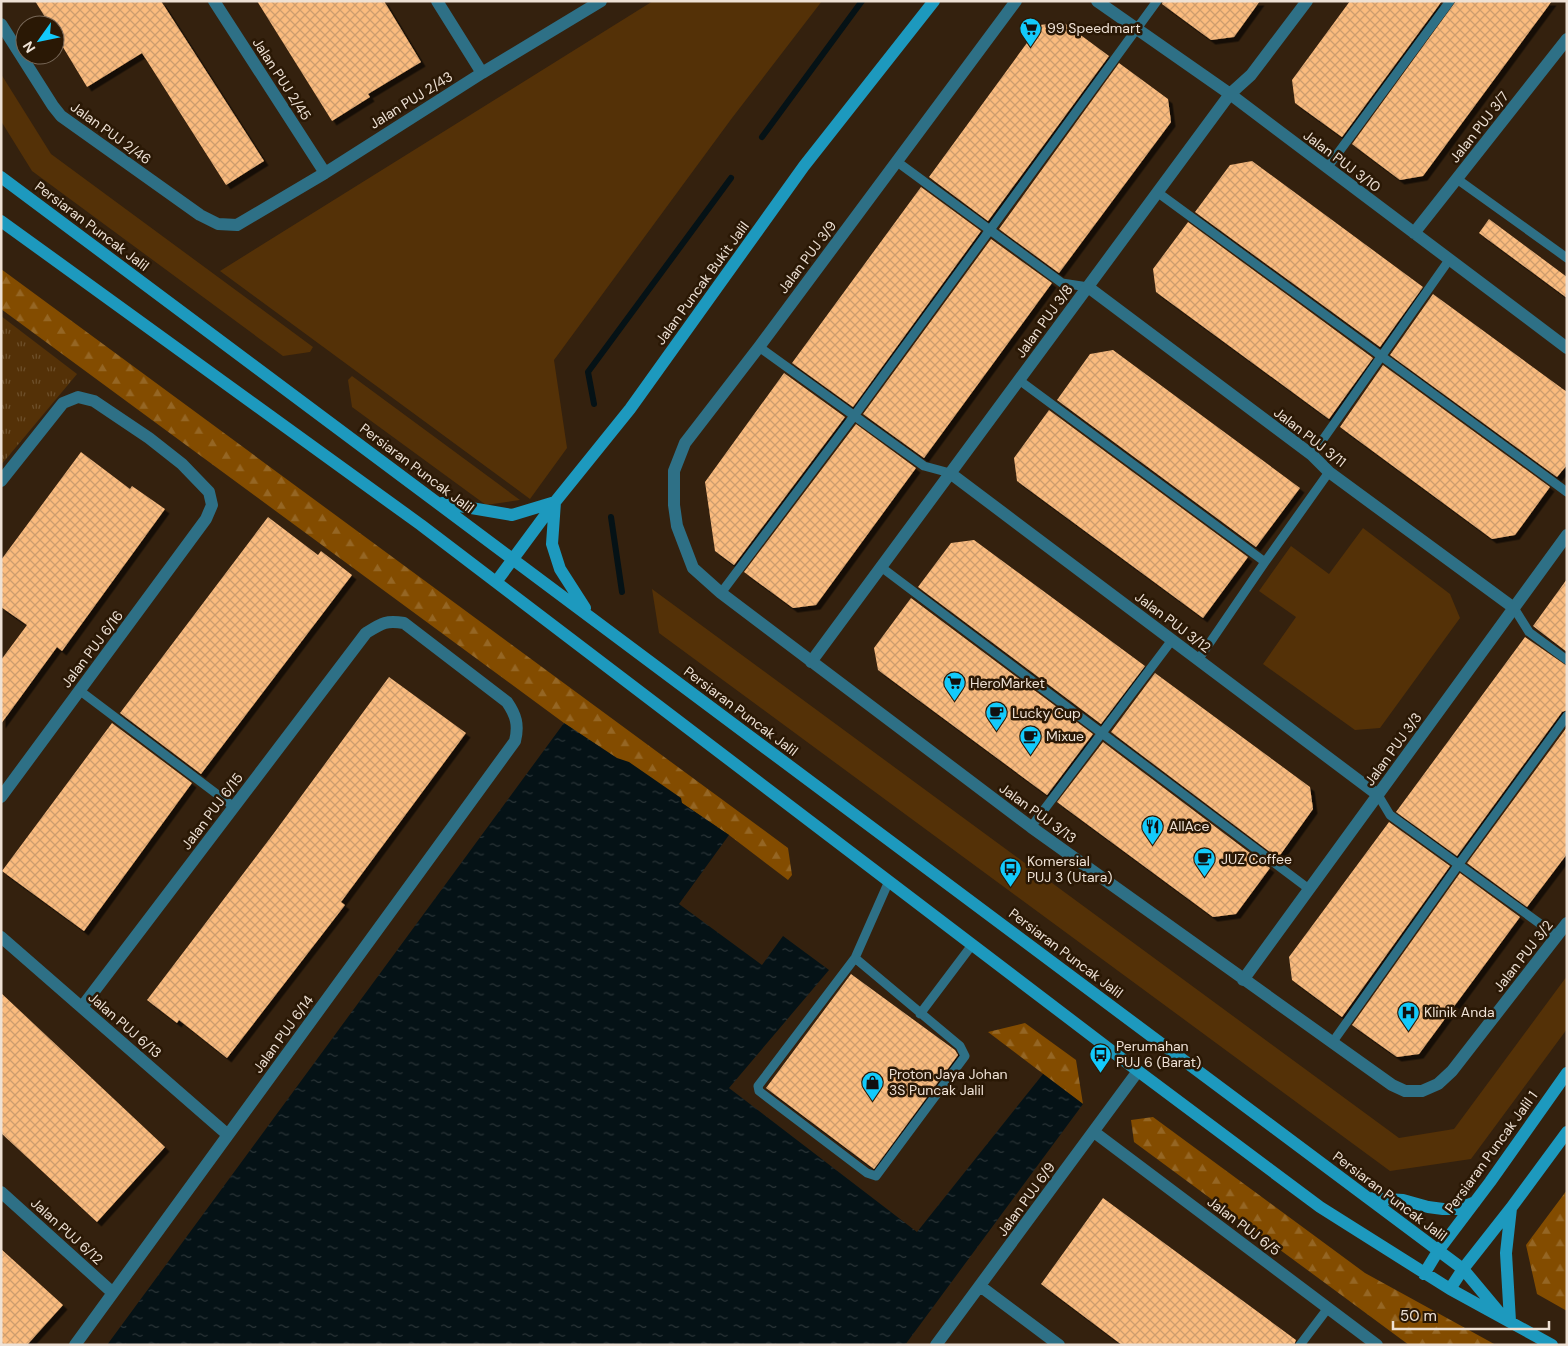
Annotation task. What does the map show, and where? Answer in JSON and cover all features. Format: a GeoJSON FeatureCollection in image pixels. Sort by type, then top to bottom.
{"type":"FeatureCollection","features":[{"type":"Feature","properties":{"kind":"main road","name":"Jalan Puncak Bukit Jalil"},"geometry":{"type":"LineString","coordinates":[[496,582],[555,502],[630,409],[804,166],[934,1]]}},
{"type":"Feature","properties":{"kind":"main road","name":"Persiaran Puncak Jalil"},"geometry":{"type":"LineString","coordinates":[[1,178],[438,502],[1463,1269],[1507,1320]]}},
{"type":"Feature","properties":{"kind":"main road"},"geometry":{"type":"LineString","coordinates":[[1,221],[421,525],[1138,1071],[1320,1207],[1424,1274],[1552,1345]]}},
{"type":"Feature","properties":{"kind":"main road"},"geometry":{"type":"LineString","coordinates":[[438,502],[512,515],[555,502],[552,544],[560,570],[590,616]]}},
{"type":"Feature","properties":{"kind":"main road","name":"Persiaran Puncak Jalil 1"},"geometry":{"type":"LineString","coordinates":[[1424,1274],[1438,1251],[1567,1074]]}},
{"type":"Feature","properties":{"kind":"main road"},"geometry":{"type":"LineString","coordinates":[[1450,1289],[1463,1269],[1567,1132]]}},
{"type":"Feature","properties":{"kind":"main road"},"geometry":{"type":"LineString","coordinates":[[1368,1198],[1403,1200],[1443,1209],[1456,1209],[1475,1202]]}},
{"type":"Feature","properties":{"kind":"main road"},"geometry":{"type":"LineString","coordinates":[[1507,1320],[1506,1253],[1511,1208]]}},
{"type":"Feature","properties":{"kind":"street","name":"Jalan PUJ 2/45"},"geometry":{"type":"LineString","coordinates":[[214,1],[325,173]]}},
{"type":"Feature","properties":{"kind":"street"},"geometry":{"type":"LineString","coordinates":[[437,1],[482,73]]}},
{"type":"Feature","properties":{"kind":"street","name":"Jalan PUJ 2/43"},"geometry":{"type":"LineString","coordinates":[[237,225],[325,173],[482,73],[601,1]]}},
{"type":"Feature","properties":{"kind":"street","name":"Jalan PUJ 3/9"},"geometry":{"type":"LineString","coordinates":[[684,547],[677,526],[674,505],[674,471],[685,443],[759,347],[1016,1]]}},
{"type":"Feature","properties":{"kind":"street","name":"Jalan PUJ 3/10"},"geometry":{"type":"LineString","coordinates":[[1097,1],[1230,94],[1567,348]]}},
{"type":"Feature","properties":{"kind":"street","name":"Jalan PUJ 3/8"},"geometry":{"type":"LineString","coordinates":[[811,662],[1230,94],[1251,75],[1307,1]]}},
{"type":"Feature","properties":{"kind":"street","name":"Jalan PUJ 2/46"},"geometry":{"type":"LineString","coordinates":[[1,24],[60,116],[200,216],[218,224],[237,225]]}},
{"type":"Feature","properties":{"kind":"street","name":"Jalan PUJ 3/7"},"geometry":{"type":"LineString","coordinates":[[1414,233],[1567,39]]}},
{"type":"Feature","properties":{"kind":"street","name":"Jalan PUJ 3/11"},"geometry":{"type":"LineString","coordinates":[[1088,287],[1312,456],[1329,472],[1514,608]]}},
{"type":"Feature","properties":{"kind":"street","name":"Jalan PUJ 6/16"},"geometry":{"type":"LineString","coordinates":[[1,481],[63,403],[78,397],[94,401],[149,438],[182,464],[209,492],[212,505],[206,519],[1,797]]}},
{"type":"Feature","properties":{"kind":"street","name":"Jalan PUJ 3/12"},"geometry":{"type":"LineString","coordinates":[[950,473],[1378,795]]}},
{"type":"Feature","properties":{"kind":"street","name":"Jalan PUJ 3/3"},"geometry":{"type":"LineString","coordinates":[[1243,980],[1567,535]]}},
{"type":"Feature","properties":{"kind":"street","name":"Jalan PUJ 3/13"},"geometry":{"type":"LineString","coordinates":[[684,547],[693,568],[721,593],[811,662],[1031,827],[1392,1085]]}},
{"type":"Feature","properties":{"kind":"street","name":"Jalan PUJ 6/14"},"geometry":{"type":"LineString","coordinates":[[75,1345],[514,740],[517,722],[514,712],[507,702],[416,631],[404,623],[390,621],[366,633]]}},
{"type":"Feature","properties":{"kind":"street","name":"Jalan PUJ 6/15"},"geometry":{"type":"LineString","coordinates":[[82,1007],[366,633]]}},
{"type":"Feature","properties":{"kind":"street","name":"Jalan PUJ 3/2"},"geometry":{"type":"LineString","coordinates":[[1392,1085],[1405,1091],[1422,1091],[1438,1084],[1452,1071],[1567,924]]}},
{"type":"Feature","properties":{"kind":"street","name":"Jalan PUJ 6/13"},"geometry":{"type":"LineString","coordinates":[[1,936],[228,1135]]}},
{"type":"Feature","properties":{"kind":"street","name":"Jalan PUJ 6/9"},"geometry":{"type":"LineString","coordinates":[[936,1345],[1138,1071]]}},
{"type":"Feature","properties":{"kind":"street","name":"Jalan PUJ 6/5"},"geometry":{"type":"LineString","coordinates":[[1094,1132],[1377,1345]]}},
{"type":"Feature","properties":{"kind":"street","name":"Jalan PUJ 6/12"},"geometry":{"type":"LineString","coordinates":[[1,1192],[113,1293]]}},
{"type":"Feature","properties":{"kind":"street"},"geometry":{"type":"LineString","coordinates":[[980,1286],[1059,1345]]}},
{"type":"Feature","properties":{"kind":"lane"},"geometry":{"type":"LineString","coordinates":[[721,593],[854,416],[1157,1]]}},
{"type":"Feature","properties":{"kind":"lane"},"geometry":{"type":"LineString","coordinates":[[1327,168],[1450,1]]}},
{"type":"Feature","properties":{"kind":"lane"},"geometry":{"type":"LineString","coordinates":[[896,161],[1062,283],[1088,287]]}},
{"type":"Feature","properties":{"kind":"lane"},"geometry":{"type":"LineString","coordinates":[[1457,179],[1567,258]]}},
{"type":"Feature","properties":{"kind":"lane"},"geometry":{"type":"LineString","coordinates":[[1157,192],[1567,492]]}},
{"type":"Feature","properties":{"kind":"lane"},"geometry":{"type":"LineString","coordinates":[[1312,456],[1450,260]]}},
{"type":"Feature","properties":{"kind":"lane"},"geometry":{"type":"LineString","coordinates":[[759,347],[924,466],[950,473]]}},
{"type":"Feature","properties":{"kind":"lane"},"geometry":{"type":"LineString","coordinates":[[1019,380],[1265,562]]}},
{"type":"Feature","properties":{"kind":"lane"},"geometry":{"type":"LineString","coordinates":[[1198,660],[1329,472]]}},
{"type":"Feature","properties":{"kind":"lane"},"geometry":{"type":"LineString","coordinates":[[881,567],[1310,889]]}},
{"type":"Feature","properties":{"kind":"lane"},"geometry":{"type":"LineString","coordinates":[[1514,608],[1529,632],[1567,660]]}},
{"type":"Feature","properties":{"kind":"lane"},"geometry":{"type":"LineString","coordinates":[[1031,827],[1172,640]]}},
{"type":"Feature","properties":{"kind":"lane"},"geometry":{"type":"LineString","coordinates":[[79,690],[234,807]]}},
{"type":"Feature","properties":{"kind":"lane"},"geometry":{"type":"LineString","coordinates":[[1332,1043],[1567,716]]}},
{"type":"Feature","properties":{"kind":"lane"},"geometry":{"type":"LineString","coordinates":[[1378,795],[1390,814],[1557,936]]}},
{"type":"Feature","properties":{"kind":"lane"},"geometry":{"type":"LineString","coordinates":[[855,958],[960,1046],[965,1056],[876,1176],[872,1175],[759,1091],[758,1086],[855,958],[889,881]]}},
{"type":"Feature","properties":{"kind":"lane"},"geometry":{"type":"LineString","coordinates":[[920,1014],[972,945]]}},
{"type":"Feature","properties":{"kind":"lane"},"geometry":{"type":"LineString","coordinates":[[1300,1345],[1328,1308]]}},
{"type":"Feature","properties":{"kind":"green space"},"geometry":{"type":"Polygon","coordinates":[[[653,1],[822,1],[732,118],[554,360],[567,448],[530,499],[220,271],[653,1]]]}},
{"type":"Feature","properties":{"kind":"green space"},"geometry":{"type":"Polygon","coordinates":[[[1,74],[51,154],[313,347],[310,352],[283,356],[32,171],[1,121],[1,74]]]}},
{"type":"Feature","properties":{"kind":"green space"},"geometry":{"type":"Polygon","coordinates":[[[1,269],[788,848],[792,875],[788,880],[729,835],[564,723],[1,309],[1,269]]]}},
{"type":"Feature","properties":{"kind":"green space"},"geometry":{"type":"Polygon","coordinates":[[[1,316],[77,374],[1,465],[1,316]]]}},
{"type":"Feature","properties":{"kind":"green space"},"geometry":{"type":"Polygon","coordinates":[[[352,376],[520,500],[486,505],[352,407],[348,380],[352,376]]]}},
{"type":"Feature","properties":{"kind":"green space"},"geometry":{"type":"Polygon","coordinates":[[[1363,528],[1450,594],[1460,618],[1380,728],[1355,730],[1263,664],[1296,617],[1259,591],[1291,546],[1329,574],[1363,528]]]}},
{"type":"Feature","properties":{"kind":"green space"},"geometry":{"type":"Polygon","coordinates":[[[652,589],[1399,1138],[1454,1129],[1567,976],[1567,1029],[1471,1159],[1390,1171],[659,633],[652,589]]]}},
{"type":"Feature","properties":{"kind":"green space"},"geometry":{"type":"Polygon","coordinates":[[[1025,1023],[1076,1060],[1083,1104],[988,1032],[1025,1023]]]}},
{"type":"Feature","properties":{"kind":"green space"},"geometry":{"type":"Polygon","coordinates":[[[1153,1117],[1365,1273],[1496,1345],[1409,1345],[1134,1142],[1131,1120],[1153,1117]]]}},
{"type":"Feature","properties":{"kind":"green space"},"geometry":{"type":"Polygon","coordinates":[[[1567,1190],[1567,1311],[1537,1294],[1526,1245],[1567,1190]]]}},
{"type":"Feature","properties":{"kind":"water"},"geometry":{"type":"Polygon","coordinates":[[[564,723],[617,758],[629,762],[681,798],[682,803],[729,835],[679,904],[762,965],[783,936],[829,970],[729,1088],[917,1232],[1043,1074],[1083,1104],[905,1345],[107,1345],[564,723]]]}},
{"type":"Feature","properties":{"kind":"building"},"geometry":{"type":"Polygon","coordinates":[[[35,1],[161,1],[264,161],[226,185],[142,53],[87,87],[65,51],[65,15],[44,15],[35,1]]]}},
{"type":"Feature","properties":{"kind":"building"},"geometry":{"type":"Polygon","coordinates":[[[257,1],[384,1],[421,62],[368,94],[370,97],[332,121],[257,1]]]}},
{"type":"Feature","properties":{"kind":"building"},"geometry":{"type":"Polygon","coordinates":[[[1163,1],[1260,1],[1234,37],[1211,40],[1162,4],[1163,1]]]}},
{"type":"Feature","properties":{"kind":"building"},"geometry":{"type":"Polygon","coordinates":[[[1350,1],[1442,1],[1342,137],[1295,103],[1292,80],[1350,1]]]}},
{"type":"Feature","properties":{"kind":"building"},"geometry":{"type":"Polygon","coordinates":[[[1456,1],[1552,1],[1423,176],[1400,180],[1352,144],[1456,1]]]}},
{"type":"Feature","properties":{"kind":"building"},"geometry":{"type":"Polygon","coordinates":[[[1063,22],[1109,56],[988,221],[929,177],[1040,25],[1063,22]]]}},
{"type":"Feature","properties":{"kind":"building"},"geometry":{"type":"Polygon","coordinates":[[[1119,63],[1168,99],[1171,122],[1059,273],[999,229],[1119,63]]]}},
{"type":"Feature","properties":{"kind":"building"},"geometry":{"type":"Polygon","coordinates":[[[1252,161],[1423,287],[1380,347],[1195,212],[1230,165],[1252,161]]]}},
{"type":"Feature","properties":{"kind":"building"},"geometry":{"type":"Polygon","coordinates":[[[921,187],[981,231],[853,407],[792,363],[921,187]]]}},
{"type":"Feature","properties":{"kind":"building"},"geometry":{"type":"Polygon","coordinates":[[[1489,219],[1567,277],[1567,298],[1479,233],[1489,219]]]}},
{"type":"Feature","properties":{"kind":"building"},"geometry":{"type":"Polygon","coordinates":[[[1188,222],[1373,358],[1329,419],[1156,292],[1153,269],[1188,222]]]}},
{"type":"Feature","properties":{"kind":"building"},"geometry":{"type":"Polygon","coordinates":[[[991,239],[1052,283],[924,458],[863,414],[991,239]]]}},
{"type":"Feature","properties":{"kind":"building"},"geometry":{"type":"Polygon","coordinates":[[[1433,294],[1567,392],[1567,465],[1557,477],[1390,355],[1433,294]]]}},
{"type":"Feature","properties":{"kind":"building"},"geometry":{"type":"Polygon","coordinates":[[[1113,350],[1300,488],[1256,547],[1057,400],[1090,354],[1113,350]]]}},
{"type":"Feature","properties":{"kind":"building"},"geometry":{"type":"Polygon","coordinates":[[[1383,365],[1550,487],[1515,535],[1492,539],[1340,427],[1383,365]]]}},
{"type":"Feature","properties":{"kind":"building"},"geometry":{"type":"Polygon","coordinates":[[[784,373],[845,417],[734,565],[715,551],[705,482],[784,373]]]}},
{"type":"Feature","properties":{"kind":"building"},"geometry":{"type":"Polygon","coordinates":[[[1049,410],[1248,557],[1203,618],[1017,481],[1014,458],[1049,410]]]}},
{"type":"Feature","properties":{"kind":"building"},"geometry":{"type":"Polygon","coordinates":[[[856,424],[916,468],[816,605],[793,608],[744,572],[856,424]]]}},
{"type":"Feature","properties":{"kind":"building"},"geometry":{"type":"Polygon","coordinates":[[[81,452],[130,489],[132,486],[165,509],[62,651],[57,647],[1,724],[1,660],[27,625],[1,607],[1,560],[81,452]]]}},
{"type":"Feature","properties":{"kind":"building"},"geometry":{"type":"Polygon","coordinates":[[[268,517],[318,555],[321,551],[352,575],[201,774],[120,713],[268,517]]]}},
{"type":"Feature","properties":{"kind":"building"},"geometry":{"type":"Polygon","coordinates":[[[974,540],[1145,666],[1101,724],[918,587],[951,543],[974,540]]]}},
{"type":"Feature","properties":{"kind":"building"},"geometry":{"type":"Polygon","coordinates":[[[1567,579],[1567,652],[1533,626],[1567,579]]]}},
{"type":"Feature","properties":{"kind":"building"},"geometry":{"type":"Polygon","coordinates":[[[911,598],[1093,734],[1047,795],[878,670],[874,648],[911,598]]]}},
{"type":"Feature","properties":{"kind":"building"},"geometry":{"type":"Polygon","coordinates":[[[1525,637],[1567,666],[1567,710],[1562,712],[1457,856],[1396,812],[1525,637]]]}},
{"type":"Feature","properties":{"kind":"building"},"geometry":{"type":"Polygon","coordinates":[[[1155,673],[1310,787],[1313,809],[1278,858],[1111,732],[1155,673]]]}},
{"type":"Feature","properties":{"kind":"building"},"geometry":{"type":"Polygon","coordinates":[[[389,677],[466,733],[341,902],[345,905],[227,1058],[179,1020],[177,1023],[147,1000],[274,833],[389,677]]]}},
{"type":"Feature","properties":{"kind":"building"},"geometry":{"type":"Polygon","coordinates":[[[112,723],[192,783],[84,931],[2,871],[112,723]]]}},
{"type":"Feature","properties":{"kind":"building"},"geometry":{"type":"Polygon","coordinates":[[[1567,727],[1567,854],[1527,907],[1467,863],[1567,727]]]}},
{"type":"Feature","properties":{"kind":"building"},"geometry":{"type":"Polygon","coordinates":[[[1103,742],[1270,868],[1236,914],[1213,917],[1057,802],[1103,742]]]}},
{"type":"Feature","properties":{"kind":"building"},"geometry":{"type":"Polygon","coordinates":[[[1389,822],[1450,866],[1342,1017],[1292,980],[1289,957],[1389,822]]]}},
{"type":"Feature","properties":{"kind":"building"},"geometry":{"type":"Polygon","coordinates":[[[1460,873],[1520,917],[1419,1054],[1397,1057],[1352,1025],[1460,873]]]}},
{"type":"Feature","properties":{"kind":"building"},"geometry":{"type":"Polygon","coordinates":[[[851,974],[955,1050],[958,1055],[874,1169],[766,1088],[851,974]]]}},
{"type":"Feature","properties":{"kind":"building"},"geometry":{"type":"Polygon","coordinates":[[[1,993],[165,1147],[97,1222],[1,1133],[1,993]]]}},
{"type":"Feature","properties":{"kind":"building"},"geometry":{"type":"Polygon","coordinates":[[[1103,1198],[1296,1340],[1294,1345],[1122,1345],[1041,1284],[1103,1198]]]}},
{"type":"Feature","properties":{"kind":"building"},"geometry":{"type":"Polygon","coordinates":[[[1,1249],[63,1305],[27,1345],[1,1345],[1,1249]]]}},
{"type":"Feature","properties":{"kind":"waterway"},"geometry":{"type":"LineString","coordinates":[[762,137],[862,1]]}},
{"type":"Feature","properties":{"kind":"waterway"},"geometry":{"type":"LineString","coordinates":[[594,404],[588,372],[731,178]]}},
{"type":"Feature","properties":{"kind":"waterway"},"geometry":{"type":"LineString","coordinates":[[611,517],[622,592]]}},
{"type":"Feature","properties":{"kind":"place","name":"99 Speedmart"},"geometry":{"type":"Point","coordinates":[1031,47]}},
{"type":"Feature","properties":{"kind":"place","name":"HeroMarket"},"geometry":{"type":"Point","coordinates":[954,702]}},
{"type":"Feature","properties":{"kind":"place","name":"Lucky Cup"},"geometry":{"type":"Point","coordinates":[996,732]}},
{"type":"Feature","properties":{"kind":"place","name":"Mixue"},"geometry":{"type":"Point","coordinates":[1030,755]}},
{"type":"Feature","properties":{"kind":"place","name":"AllAce"},"geometry":{"type":"Point","coordinates":[1153,845]}},
{"type":"Feature","properties":{"kind":"place","name":"JUZ Coffee"},"geometry":{"type":"Point","coordinates":[1205,878]}},
{"type":"Feature","properties":{"kind":"place","name":"Komersial PUJ 3 (Utara)"},"geometry":{"type":"Point","coordinates":[1011,888]}},
{"type":"Feature","properties":{"kind":"place","name":"Klinik Anda"},"geometry":{"type":"Point","coordinates":[1408,1031]}},
{"type":"Feature","properties":{"kind":"place","name":"Perumahan PUJ 6 (Barat)"},"geometry":{"type":"Point","coordinates":[1100,1073]}},
{"type":"Feature","properties":{"kind":"place","name":"Proton Jaya Johan 3S Puncak Jalil"},"geometry":{"type":"Point","coordinates":[873,1101]}}]}
